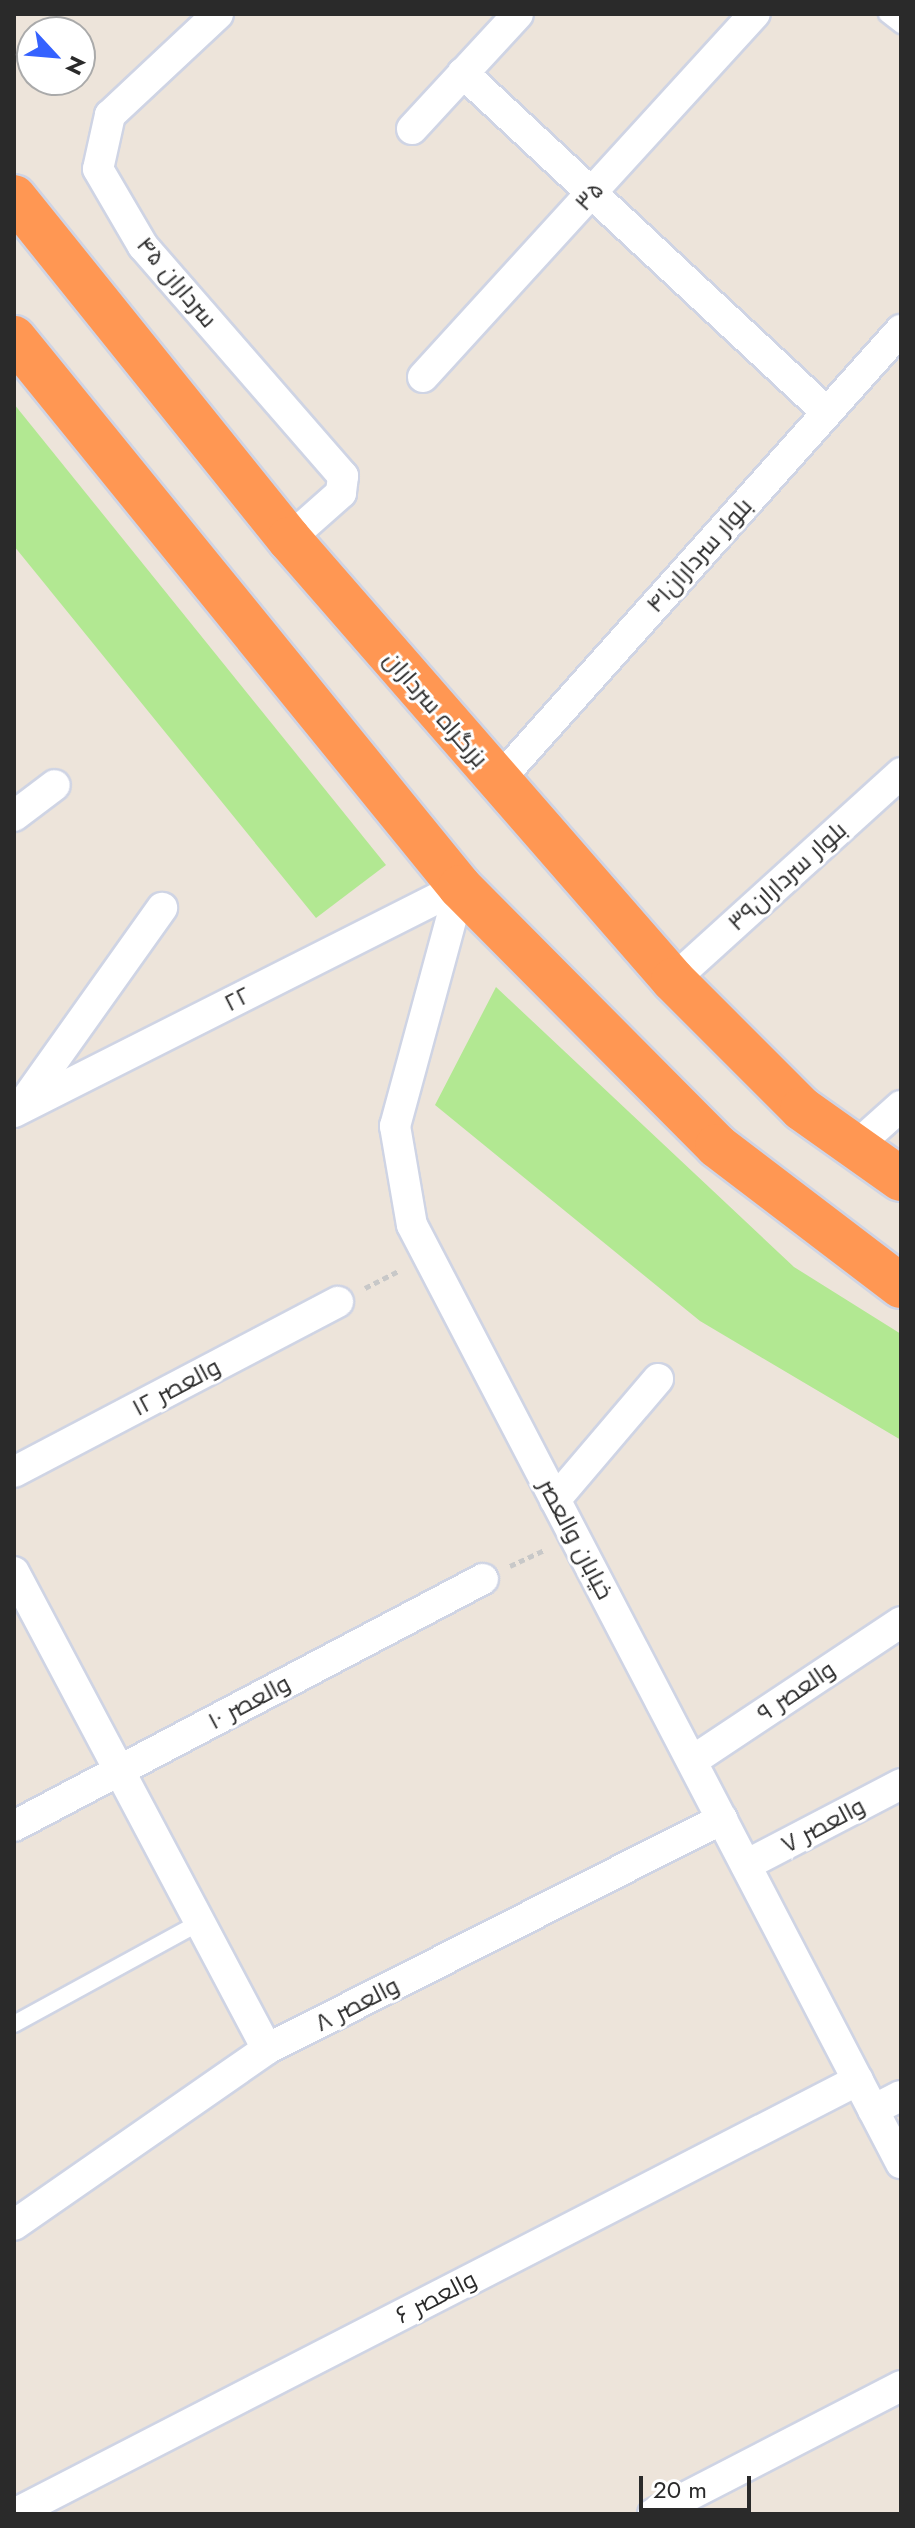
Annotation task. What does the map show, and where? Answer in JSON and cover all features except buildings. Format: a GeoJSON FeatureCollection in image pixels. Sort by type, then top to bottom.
{"type":"FeatureCollection","features":[{"type":"Feature","properties":{"kind":"highway","name":"بزرگراه سرداران"},"geometry":{"type":"LineString","coordinates":[[14,197],[289,539],[727,1040],[854,1148],[901,1179]]}},
{"type":"Feature","properties":{"kind":"highway"},"geometry":{"type":"LineString","coordinates":[[14,338],[460,887],[717,1146],[901,1286]]}},
{"type":"Feature","properties":{"kind":"street","name":"سرداران ۴۵"},"geometry":{"type":"LineString","coordinates":[[218,14],[110,115],[98,169],[143,246],[343,476],[341,493],[289,539]]}},
{"type":"Feature","properties":{"kind":"street"},"geometry":{"type":"LineString","coordinates":[[412,129],[518,14]]}},
{"type":"Feature","properties":{"kind":"street","name":"۳۵"},"geometry":{"type":"LineString","coordinates":[[423,377],[755,14]]}},
{"type":"Feature","properties":{"kind":"street"},"geometry":{"type":"LineString","coordinates":[[463,73],[826,411]]}},
{"type":"Feature","properties":{"kind":"street","name":"بلوار سرداران۴۱"},"geometry":{"type":"LineString","coordinates":[[498,781],[901,330]]}},
{"type":"Feature","properties":{"kind":"street","name":"بلوار سرداران۳۹"},"geometry":{"type":"LineString","coordinates":[[673,980],[901,773]]}},
{"type":"Feature","properties":{"kind":"street"},"geometry":{"type":"LineString","coordinates":[[14,816],[55,785]]}},
{"type":"Feature","properties":{"kind":"street","name":"۲۲"},"geometry":{"type":"LineString","coordinates":[[16,1111],[460,887]]}},
{"type":"Feature","properties":{"kind":"street","name":"خیابان والعصر"},"geometry":{"type":"LineString","coordinates":[[460,887],[395,1126],[412,1225],[901,2163]]}},
{"type":"Feature","properties":{"kind":"street"},"geometry":{"type":"LineString","coordinates":[[16,1111],[162,908]]}},
{"type":"Feature","properties":{"kind":"street"},"geometry":{"type":"LineString","coordinates":[[854,1148],[901,1106]]}},
{"type":"Feature","properties":{"kind":"street","name":"والعصر ۱۲"},"geometry":{"type":"LineString","coordinates":[[14,1472],[338,1302]]}},
{"type":"Feature","properties":{"kind":"street"},"geometry":{"type":"LineString","coordinates":[[555,1500],[658,1379]]}},
{"type":"Feature","properties":{"kind":"street"},"geometry":{"type":"LineString","coordinates":[[14,1572],[267,2049]]}},
{"type":"Feature","properties":{"kind":"street","name":"والعصر ۱۰"},"geometry":{"type":"LineString","coordinates":[[14,1826],[483,1579]]}},
{"type":"Feature","properties":{"kind":"street","name":"والعصر ۹"},"geometry":{"type":"LineString","coordinates":[[692,1761],[901,1622]]}},
{"type":"Feature","properties":{"kind":"street","name":"والعصر ۷"},"geometry":{"type":"LineString","coordinates":[[746,1865],[901,1784]]}},
{"type":"Feature","properties":{"kind":"street","name":"والعصر ۸"},"geometry":{"type":"LineString","coordinates":[[14,2225],[267,2049],[722,1819]]}},
{"type":"Feature","properties":{"kind":"street","name":"والعصر ۶"},"geometry":{"type":"LineString","coordinates":[[14,2514],[858,2080]]}},
{"type":"Feature","properties":{"kind":"street"},"geometry":{"type":"LineString","coordinates":[[873,2110],[901,2096]]}},
{"type":"Feature","properties":{"kind":"street"},"geometry":{"type":"LineString","coordinates":[[653,2514],[901,2386]]}},
{"type":"Feature","properties":{"kind":"lane"},"geometry":{"type":"LineString","coordinates":[[887,14],[901,25]]}},
{"type":"Feature","properties":{"kind":"lane"},"geometry":{"type":"LineString","coordinates":[[14,2024],[200,1922]]}},
{"type":"Feature","properties":{"kind":"path"},"geometry":{"type":"LineString","coordinates":[[338,1302],[428,1256]]}},
{"type":"Feature","properties":{"kind":"path"},"geometry":{"type":"LineString","coordinates":[[483,1579],[574,1536]]}},
{"type":"Feature","properties":{"kind":"green space"},"geometry":{"type":"Polygon","coordinates":[[[14,404],[386,865],[316,918],[14,546],[14,404]]]}},
{"type":"Feature","properties":{"kind":"green space"},"geometry":{"type":"Polygon","coordinates":[[[496,987],[794,1267],[901,1334],[901,1440],[700,1321],[435,1105],[496,987]]]}}]}
